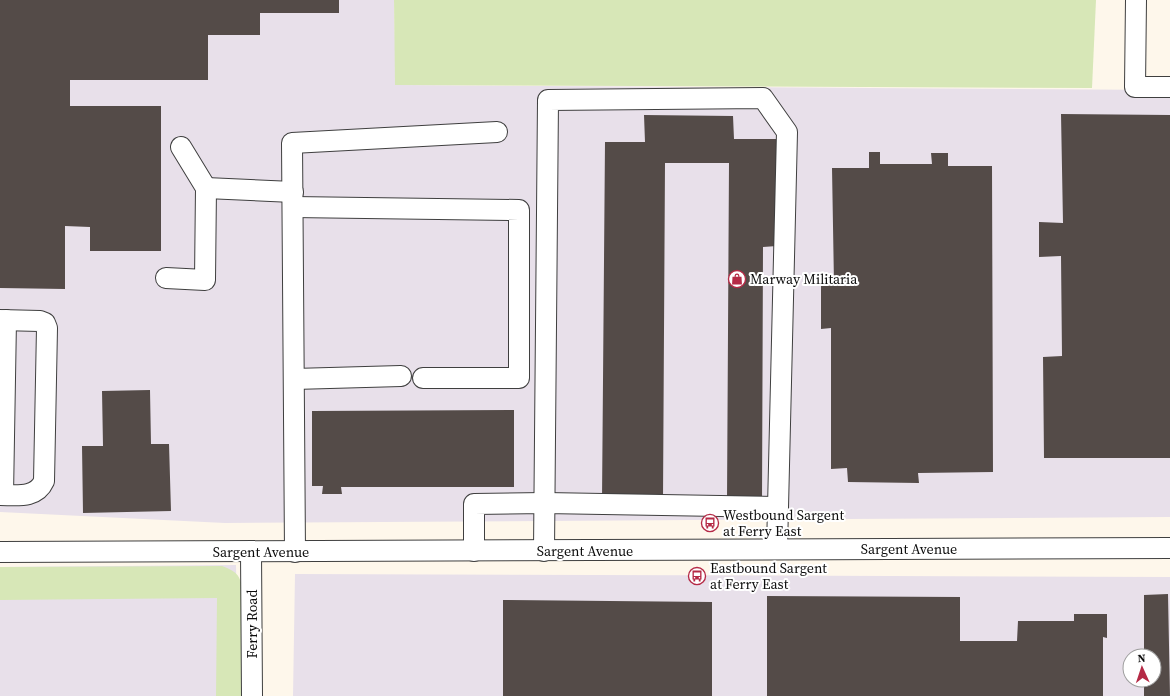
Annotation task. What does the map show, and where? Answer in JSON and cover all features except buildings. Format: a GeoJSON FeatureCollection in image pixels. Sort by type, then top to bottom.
{"type":"FeatureCollection","features":[{"type":"Feature","properties":{"kind":"street"},"geometry":{"type":"LineString","coordinates":[[1136,0],[1135,87],[1170,87]]}},
{"type":"Feature","properties":{"kind":"street"},"geometry":{"type":"LineString","coordinates":[[544,551],[548,100],[763,98],[787,132],[777,549]]}},
{"type":"Feature","properties":{"kind":"street"},"geometry":{"type":"LineString","coordinates":[[295,552],[292,143],[497,132]]}},
{"type":"Feature","properties":{"kind":"street"},"geometry":{"type":"LineString","coordinates":[[166,278],[205,280],[206,188],[182,147]]}},
{"type":"Feature","properties":{"kind":"street"},"geometry":{"type":"LineString","coordinates":[[206,188],[293,199],[519,210],[519,378],[423,378]]}},
{"type":"Feature","properties":{"kind":"street"},"geometry":{"type":"LineString","coordinates":[[3,320],[40,321],[45,323],[47,336],[44,481],[36,492],[30,495],[2,495],[3,320]]}},
{"type":"Feature","properties":{"kind":"street"},"geometry":{"type":"LineString","coordinates":[[294,379],[400,376]]}},
{"type":"Feature","properties":{"kind":"street"},"geometry":{"type":"LineString","coordinates":[[474,551],[474,504],[545,503],[777,507]]}},
{"type":"Feature","properties":{"kind":"street","name":"Sargent Avenue"},"geometry":{"type":"LineString","coordinates":[[0,552],[1170,548]]}},
{"type":"Feature","properties":{"kind":"street","name":"Ferry Road"},"geometry":{"type":"LineString","coordinates":[[251,552],[252,696]]}},
{"type":"Feature","properties":{"kind":"shaded area"},"geometry":{"type":"Polygon","coordinates":[[[0,0],[394,0],[396,85],[1170,90],[1170,517],[225,523],[0,512],[0,0]]]}},
{"type":"Feature","properties":{"kind":"shaded area"},"geometry":{"type":"Polygon","coordinates":[[[236,565],[238,696],[0,696],[0,567],[236,565]]]}},
{"type":"Feature","properties":{"kind":"shaded area"},"geometry":{"type":"Polygon","coordinates":[[[295,574],[1170,577],[1170,696],[293,696],[295,574]]]}},
{"type":"Feature","properties":{"kind":"green space"},"geometry":{"type":"Polygon","coordinates":[[[394,0],[1096,0],[1092,88],[395,85],[394,0]]]}},
{"type":"Feature","properties":{"kind":"green space"},"geometry":{"type":"Polygon","coordinates":[[[222,566],[237,574],[243,589],[242,696],[216,696],[217,598],[0,600],[0,567],[222,566]]]}},
{"type":"Feature","properties":{"kind":"place","name":"Marway Militaria"},"geometry":{"type":"Point","coordinates":[737,279]}},
{"type":"Feature","properties":{"kind":"place","name":"Westbound Sargent at Ferry East"},"geometry":{"type":"Point","coordinates":[710,523]}},
{"type":"Feature","properties":{"kind":"place","name":"Eastbound Sargent at Ferry East"},"geometry":{"type":"Point","coordinates":[697,576]}}]}
